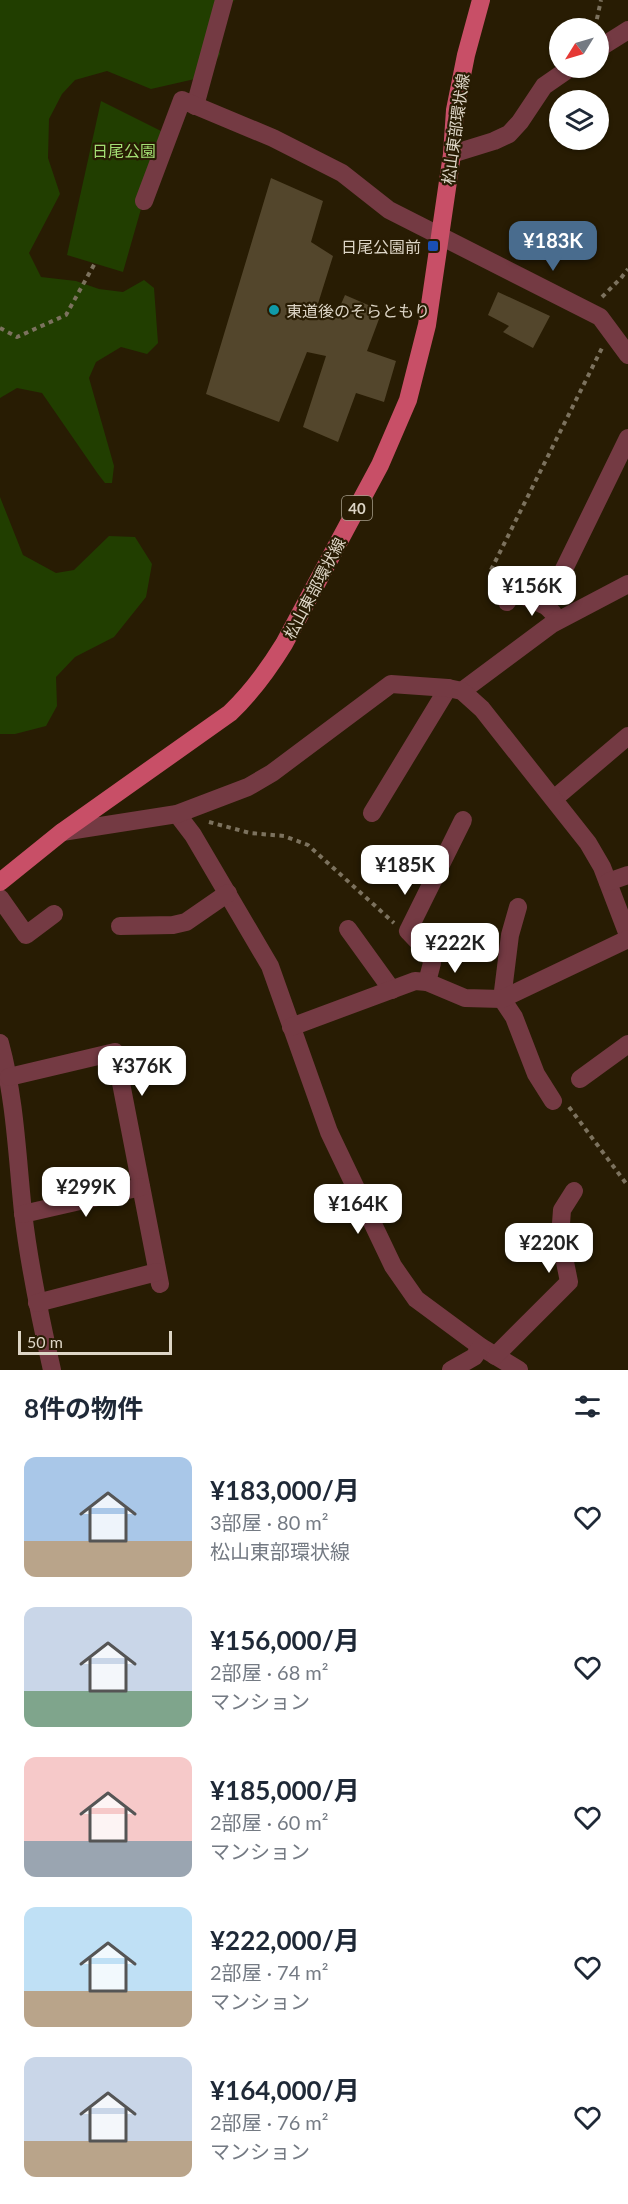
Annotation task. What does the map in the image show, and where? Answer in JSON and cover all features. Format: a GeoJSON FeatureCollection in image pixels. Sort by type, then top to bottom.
{"type":"FeatureCollection","features":[{"type":"Feature","properties":{"kind":"main road","name":"松山東部環状線"},"geometry":{"type":"LineString","coordinates":[[0,885],[62,832],[230,713],[252,692],[269,669],[380,465],[408,400],[427,325],[458,99],[466,55],[481,0]]}},
{"type":"Feature","properties":{"kind":"street"},"geometry":{"type":"LineString","coordinates":[[195,106],[224,0]]}},
{"type":"Feature","properties":{"kind":"street"},"geometry":{"type":"LineString","coordinates":[[609,42],[628,30]]}},
{"type":"Feature","properties":{"kind":"street"},"geometry":{"type":"LineString","coordinates":[[452,154],[509,134],[520,122],[544,86],[556,78]]}},
{"type":"Feature","properties":{"kind":"street"},"geometry":{"type":"LineString","coordinates":[[144,201],[182,100],[273,138],[342,173],[389,210],[588,310],[600,317],[628,355]]}},
{"type":"Feature","properties":{"kind":"street"},"geometry":{"type":"LineString","coordinates":[[546,606],[628,438]]}},
{"type":"Feature","properties":{"kind":"street"},"geometry":{"type":"LineString","coordinates":[[372,813],[455,690],[560,620],[628,584]]}},
{"type":"Feature","properties":{"kind":"street"},"geometry":{"type":"LineString","coordinates":[[507,602],[513,591],[546,606],[560,620]]}},
{"type":"Feature","properties":{"kind":"street"},"geometry":{"type":"LineString","coordinates":[[62,832],[177,814],[248,787],[272,773],[391,684],[455,690],[482,709],[555,798],[588,843],[608,882],[628,937],[502,999],[465,998],[427,982],[415,981],[291,1027]]}},
{"type":"Feature","properties":{"kind":"street"},"geometry":{"type":"LineString","coordinates":[[555,798],[628,736]]}},
{"type":"Feature","properties":{"kind":"street"},"geometry":{"type":"LineString","coordinates":[[177,814],[193,835],[270,966],[329,1132],[393,1266],[416,1299],[488,1351],[519,1370]]}},
{"type":"Feature","properties":{"kind":"street"},"geometry":{"type":"LineString","coordinates":[[427,982],[432,963],[422,944],[408,931],[463,820]]}},
{"type":"Feature","properties":{"kind":"street"},"geometry":{"type":"LineString","coordinates":[[608,882],[628,875]]}},
{"type":"Feature","properties":{"kind":"street"},"geometry":{"type":"LineString","coordinates":[[0,885],[26,935],[54,914]]}},
{"type":"Feature","properties":{"kind":"street"},"geometry":{"type":"LineString","coordinates":[[120,926],[173,925],[186,922],[228,893]]}},
{"type":"Feature","properties":{"kind":"street"},"geometry":{"type":"LineString","coordinates":[[518,907],[510,935],[502,999],[514,1017],[536,1074],[553,1101]]}},
{"type":"Feature","properties":{"kind":"street"},"geometry":{"type":"LineString","coordinates":[[348,929],[392,990]]}},
{"type":"Feature","properties":{"kind":"street"},"geometry":{"type":"LineString","coordinates":[[0,1043],[9,1077],[23,1214],[37,1303],[52,1370]]}},
{"type":"Feature","properties":{"kind":"street"},"geometry":{"type":"LineString","coordinates":[[580,1079],[628,1044]]}},
{"type":"Feature","properties":{"kind":"street"},"geometry":{"type":"LineString","coordinates":[[9,1077],[115,1052],[159,1278],[37,1303]]}},
{"type":"Feature","properties":{"kind":"street"},"geometry":{"type":"LineString","coordinates":[[118,1068],[147,1064]]}},
{"type":"Feature","properties":{"kind":"street"},"geometry":{"type":"LineString","coordinates":[[23,1214],[141,1187]]}},
{"type":"Feature","properties":{"kind":"street"},"geometry":{"type":"LineString","coordinates":[[451,1370],[488,1351],[569,1282],[560,1237],[562,1210],[574,1191]]}},
{"type":"Feature","properties":{"kind":"path"},"geometry":{"type":"LineString","coordinates":[[597,18],[601,0]]}},
{"type":"Feature","properties":{"kind":"path"},"geometry":{"type":"LineString","coordinates":[[0,328],[17,337],[66,315],[95,263]]}},
{"type":"Feature","properties":{"kind":"path"},"geometry":{"type":"LineString","coordinates":[[588,310],[628,269]]}},
{"type":"Feature","properties":{"kind":"path"},"geometry":{"type":"LineString","coordinates":[[491,570],[607,337]]}},
{"type":"Feature","properties":{"kind":"path"},"geometry":{"type":"LineString","coordinates":[[208,822],[250,833],[284,836],[308,845],[399,928],[408,931]]}},
{"type":"Feature","properties":{"kind":"green space"},"geometry":{"type":"Polygon","coordinates":[[[0,0],[235,0],[211,18],[220,54],[208,76],[151,89],[107,71],[75,80],[62,94],[49,119],[48,158],[60,194],[29,253],[41,277],[76,281],[99,289],[123,292],[144,280],[154,288],[158,343],[147,354],[121,347],[96,362],[89,378],[114,466],[112,483],[105,483],[98,474],[42,393],[17,388],[0,398],[0,0]]]}},
{"type":"Feature","properties":{"kind":"green space","name":"日尾公園"},"geometry":{"type":"Polygon","coordinates":[[[101,101],[163,132],[123,272],[67,255],[101,101]]]}},
{"type":"Feature","properties":{"kind":"green space"},"geometry":{"type":"Polygon","coordinates":[[[0,497],[23,555],[56,573],[74,570],[109,536],[135,537],[152,564],[146,597],[114,637],[75,657],[56,677],[57,706],[46,726],[15,734],[0,734],[0,497]]]}},
{"type":"Feature","properties":{"kind":"building","name":"東道後のそらともり"},"geometry":{"type":"Polygon","coordinates":[[[271,178],[323,201],[311,242],[333,256],[316,310],[335,318],[345,295],[382,311],[367,351],[396,361],[384,402],[356,393],[338,442],[303,427],[326,356],[307,352],[279,422],[206,394],[271,178]]]}},
{"type":"Feature","properties":{"kind":"building"},"geometry":{"type":"Polygon","coordinates":[[[498,292],[550,316],[533,348],[503,332],[509,326],[488,315],[498,292]]]}},
{"type":"Feature","properties":{"kind":"place","name":"日尾公園前"},"geometry":{"type":"Point","coordinates":[433,246]}},
{"type":"Feature","properties":{"kind":"place","name":"東道後のそらともり"},"geometry":{"type":"Point","coordinates":[274,310]}}]}
